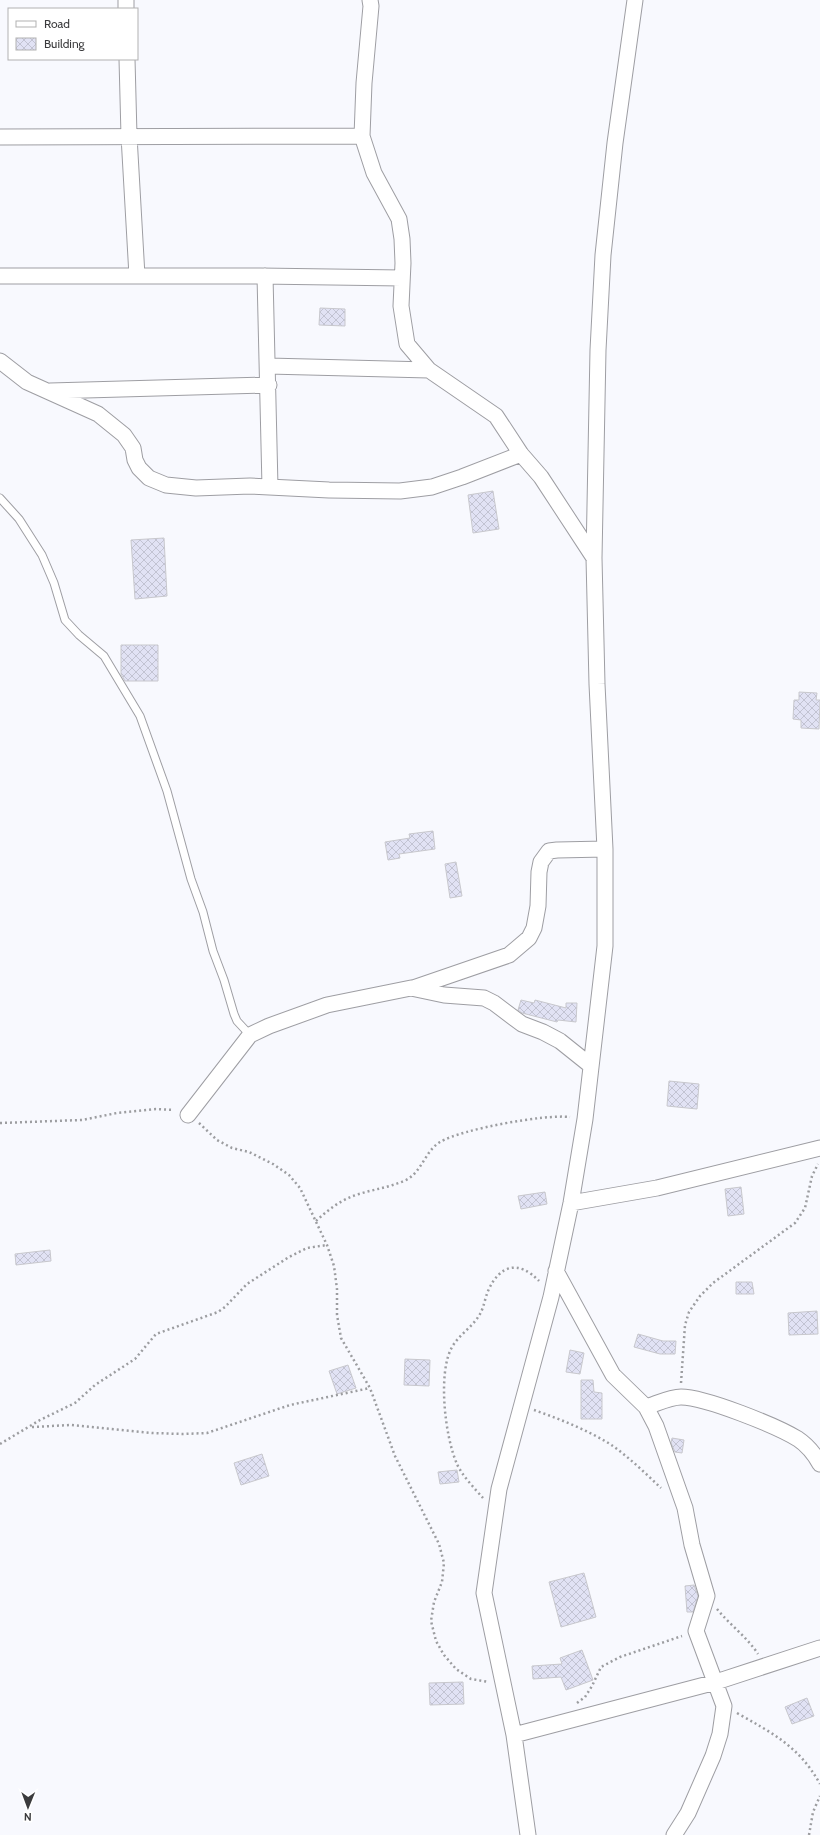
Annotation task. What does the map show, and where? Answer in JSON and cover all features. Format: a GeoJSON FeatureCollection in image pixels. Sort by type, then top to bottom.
{"type":"FeatureCollection","features":[{"type":"Feature","properties":{"kind":"street"},"geometry":{"type":"LineString","coordinates":[[370,0],[371,6],[364,83],[362,136],[374,174],[398,219],[402,239],[401,306],[407,344],[429,370],[496,416],[521,454],[542,477],[594,558]]}},
{"type":"Feature","properties":{"kind":"street"},"geometry":{"type":"LineString","coordinates":[[528,1835],[514,1735],[484,1594],[498,1489],[551,1297],[570,1203],[585,1119],[590,1065],[605,946],[605,849],[594,558],[598,350],[604,256],[615,143],[635,0]]}},
{"type":"Feature","properties":{"kind":"street"},"geometry":{"type":"LineString","coordinates":[[127,60],[129,136],[137,276]]}},
{"type":"Feature","properties":{"kind":"street"},"geometry":{"type":"LineString","coordinates":[[0,137],[362,136]]}},
{"type":"Feature","properties":{"kind":"street"},"geometry":{"type":"LineString","coordinates":[[0,276],[265,276],[402,278]]}},
{"type":"Feature","properties":{"kind":"street"},"geometry":{"type":"LineString","coordinates":[[265,276],[269,385],[270,487]]}},
{"type":"Feature","properties":{"kind":"street"},"geometry":{"type":"LineString","coordinates":[[0,361],[27,382],[98,414],[124,435],[133,448],[135,460],[139,468],[149,478],[166,485],[196,488],[250,486],[329,490],[400,491],[432,487],[521,454]]}},
{"type":"Feature","properties":{"kind":"street"},"geometry":{"type":"LineString","coordinates":[[268,366],[429,370]]}},
{"type":"Feature","properties":{"kind":"street"},"geometry":{"type":"LineString","coordinates":[[45,391],[269,385]]}},
{"type":"Feature","properties":{"kind":"street"},"geometry":{"type":"LineString","coordinates":[[188,1115],[250,1035],[269,1026],[327,1005],[411,988],[509,955],[529,938],[534,928],[538,906],[539,872],[542,862],[549,851],[605,849]]}},
{"type":"Feature","properties":{"kind":"street"},"geometry":{"type":"LineString","coordinates":[[411,988],[444,995],[484,998],[494,1003],[522,1024],[543,1032],[560,1041],[590,1065]]}},
{"type":"Feature","properties":{"kind":"street"},"geometry":{"type":"LineString","coordinates":[[570,1203],[657,1188],[820,1148]]}},
{"type":"Feature","properties":{"kind":"street"},"geometry":{"type":"LineString","coordinates":[[556,1272],[613,1375],[646,1407],[656,1426],[685,1508],[692,1545],[707,1596],[696,1632],[724,1706],[720,1734],[713,1756],[688,1814],[674,1835]]}},
{"type":"Feature","properties":{"kind":"street"},"geometry":{"type":"LineString","coordinates":[[646,1407],[680,1397],[704,1401],[770,1426],[799,1439],[815,1454],[820,1464]]}},
{"type":"Feature","properties":{"kind":"street"},"geometry":{"type":"LineString","coordinates":[[514,1735],[716,1682],[766,1667],[820,1648]]}},
{"type":"Feature","properties":{"kind":"lane"},"geometry":{"type":"LineString","coordinates":[[0,498],[19,519],[42,555],[54,583],[64,620],[104,656],[140,716],[167,791],[191,879],[203,912],[213,951],[224,980],[234,1014],[237,1021],[250,1035]]}},
{"type":"Feature","properties":{"kind":"path"},"geometry":{"type":"LineString","coordinates":[[0,1123],[82,1120],[117,1113],[170,1109],[188,1115],[206,1128],[217,1140],[232,1148],[249,1152],[273,1164],[290,1175],[300,1188],[328,1245],[334,1266],[337,1289],[337,1315],[342,1338],[370,1388],[395,1456],[439,1544],[444,1563],[442,1582],[434,1602],[431,1621],[436,1641],[444,1655],[456,1669],[471,1679],[503,1684]]}},
{"type":"Feature","properties":{"kind":"path"},"geometry":{"type":"LineString","coordinates":[[316,1220],[335,1205],[347,1199],[359,1194],[393,1186],[408,1179],[419,1168],[431,1150],[440,1142],[460,1134],[486,1128],[564,1116],[585,1119]]}},
{"type":"Feature","properties":{"kind":"path"},"geometry":{"type":"LineString","coordinates":[[680,1397],[685,1325],[689,1312],[700,1296],[713,1283],[795,1223],[805,1208],[812,1176],[820,1161]]}},
{"type":"Feature","properties":{"kind":"path"},"geometry":{"type":"LineString","coordinates":[[0,1444],[75,1403],[95,1385],[135,1359],[156,1334],[218,1312],[225,1307],[247,1284],[288,1257],[307,1248],[328,1245]]}},
{"type":"Feature","properties":{"kind":"path"},"geometry":{"type":"LineString","coordinates":[[495,1511],[457,1465],[450,1440],[444,1400],[443,1388],[446,1363],[452,1348],[480,1314],[495,1279],[504,1270],[514,1266],[533,1274],[551,1297]]}},
{"type":"Feature","properties":{"kind":"path"},"geometry":{"type":"LineString","coordinates":[[30,1427],[71,1425],[152,1433],[207,1433],[290,1405],[370,1388]]}},
{"type":"Feature","properties":{"kind":"path"},"geometry":{"type":"LineString","coordinates":[[522,1406],[554,1417],[610,1444],[636,1464],[666,1492]]}},
{"type":"Feature","properties":{"kind":"path"},"geometry":{"type":"LineString","coordinates":[[707,1596],[729,1624],[750,1643],[766,1667]]}},
{"type":"Feature","properties":{"kind":"path"},"geometry":{"type":"LineString","coordinates":[[573,1720],[576,1703],[584,1697],[601,1667],[620,1657],[696,1632]]}},
{"type":"Feature","properties":{"kind":"path"},"geometry":{"type":"LineString","coordinates":[[724,1706],[780,1738],[798,1753],[820,1784]]}},
{"type":"Feature","properties":{"kind":"path"},"geometry":{"type":"LineString","coordinates":[[809,1835],[813,1812],[820,1796]]}},
{"type":"Feature","properties":{"kind":"building"},"geometry":{"type":"Polygon","coordinates":[[[320,308],[345,309],[345,326],[319,325],[320,308]]]}},
{"type":"Feature","properties":{"kind":"building"},"geometry":{"type":"Polygon","coordinates":[[[493,491],[499,529],[473,533],[468,495],[493,491]]]}},
{"type":"Feature","properties":{"kind":"building"},"geometry":{"type":"Polygon","coordinates":[[[164,538],[167,596],[135,599],[131,540],[164,538]]]}},
{"type":"Feature","properties":{"kind":"building"},"geometry":{"type":"Polygon","coordinates":[[[121,645],[158,645],[158,681],[125,681],[121,674],[121,645]]]}},
{"type":"Feature","properties":{"kind":"building"},"geometry":{"type":"Polygon","coordinates":[[[799,692],[817,693],[816,700],[820,700],[819,729],[801,728],[801,720],[793,719],[794,700],[799,700],[799,692]]]}},
{"type":"Feature","properties":{"kind":"building"},"geometry":{"type":"Polygon","coordinates":[[[433,831],[435,849],[399,854],[400,858],[388,860],[385,842],[410,838],[409,834],[433,831]]]}},
{"type":"Feature","properties":{"kind":"building"},"geometry":{"type":"Polygon","coordinates":[[[456,862],[462,896],[450,898],[445,864],[456,862]]]}},
{"type":"Feature","properties":{"kind":"building"},"geometry":{"type":"Polygon","coordinates":[[[521,1000],[534,1003],[535,1000],[566,1008],[566,1003],[577,1003],[576,1022],[558,1020],[557,1022],[522,1013],[518,1010],[521,1000]]]}},
{"type":"Feature","properties":{"kind":"building"},"geometry":{"type":"Polygon","coordinates":[[[669,1081],[699,1084],[697,1109],[667,1106],[669,1081]]]}},
{"type":"Feature","properties":{"kind":"building"},"geometry":{"type":"Polygon","coordinates":[[[741,1187],[744,1214],[728,1216],[725,1189],[741,1187]]]}},
{"type":"Feature","properties":{"kind":"building"},"geometry":{"type":"Polygon","coordinates":[[[545,1192],[547,1204],[521,1209],[518,1196],[545,1192]]]}},
{"type":"Feature","properties":{"kind":"building"},"geometry":{"type":"Polygon","coordinates":[[[50,1250],[51,1261],[16,1265],[15,1254],[50,1250]]]}},
{"type":"Feature","properties":{"kind":"building"},"geometry":{"type":"Polygon","coordinates":[[[736,1282],[752,1282],[754,1294],[736,1294],[736,1282]]]}},
{"type":"Feature","properties":{"kind":"building"},"geometry":{"type":"Polygon","coordinates":[[[817,1311],[818,1334],[789,1335],[788,1313],[817,1311]]]}},
{"type":"Feature","properties":{"kind":"building"},"geometry":{"type":"Polygon","coordinates":[[[638,1334],[663,1341],[676,1341],[675,1354],[660,1354],[634,1347],[638,1334]]]}},
{"type":"Feature","properties":{"kind":"building"},"geometry":{"type":"Polygon","coordinates":[[[570,1350],[584,1353],[580,1374],[566,1372],[570,1350]]]}},
{"type":"Feature","properties":{"kind":"building"},"geometry":{"type":"Polygon","coordinates":[[[405,1359],[430,1360],[429,1386],[404,1385],[405,1359]]]}},
{"type":"Feature","properties":{"kind":"building"},"geometry":{"type":"Polygon","coordinates":[[[348,1365],[356,1388],[337,1394],[329,1371],[348,1365]]]}},
{"type":"Feature","properties":{"kind":"building"},"geometry":{"type":"Polygon","coordinates":[[[581,1380],[593,1380],[594,1392],[602,1393],[602,1419],[581,1419],[581,1380]]]}},
{"type":"Feature","properties":{"kind":"building"},"geometry":{"type":"Polygon","coordinates":[[[672,1438],[684,1440],[682,1453],[675,1452],[671,1443],[672,1438]]]}},
{"type":"Feature","properties":{"kind":"building"},"geometry":{"type":"Polygon","coordinates":[[[262,1454],[269,1476],[241,1485],[234,1463],[262,1454]]]}},
{"type":"Feature","properties":{"kind":"building"},"geometry":{"type":"Polygon","coordinates":[[[457,1470],[459,1482],[440,1484],[438,1472],[457,1470]]]}},
{"type":"Feature","properties":{"kind":"building"},"geometry":{"type":"Polygon","coordinates":[[[584,1573],[596,1617],[561,1627],[549,1582],[584,1573]]]}},
{"type":"Feature","properties":{"kind":"building"},"geometry":{"type":"Polygon","coordinates":[[[694,1585],[698,1596],[693,1612],[687,1612],[685,1586],[694,1585]]]}},
{"type":"Feature","properties":{"kind":"building"},"geometry":{"type":"Polygon","coordinates":[[[582,1650],[593,1680],[566,1690],[561,1677],[533,1679],[532,1666],[562,1664],[560,1658],[582,1650]]]}},
{"type":"Feature","properties":{"kind":"building"},"geometry":{"type":"Polygon","coordinates":[[[463,1682],[464,1704],[430,1705],[429,1683],[463,1682]]]}},
{"type":"Feature","properties":{"kind":"building"},"geometry":{"type":"Polygon","coordinates":[[[807,1698],[814,1716],[792,1724],[785,1707],[807,1698]]]}}]}
